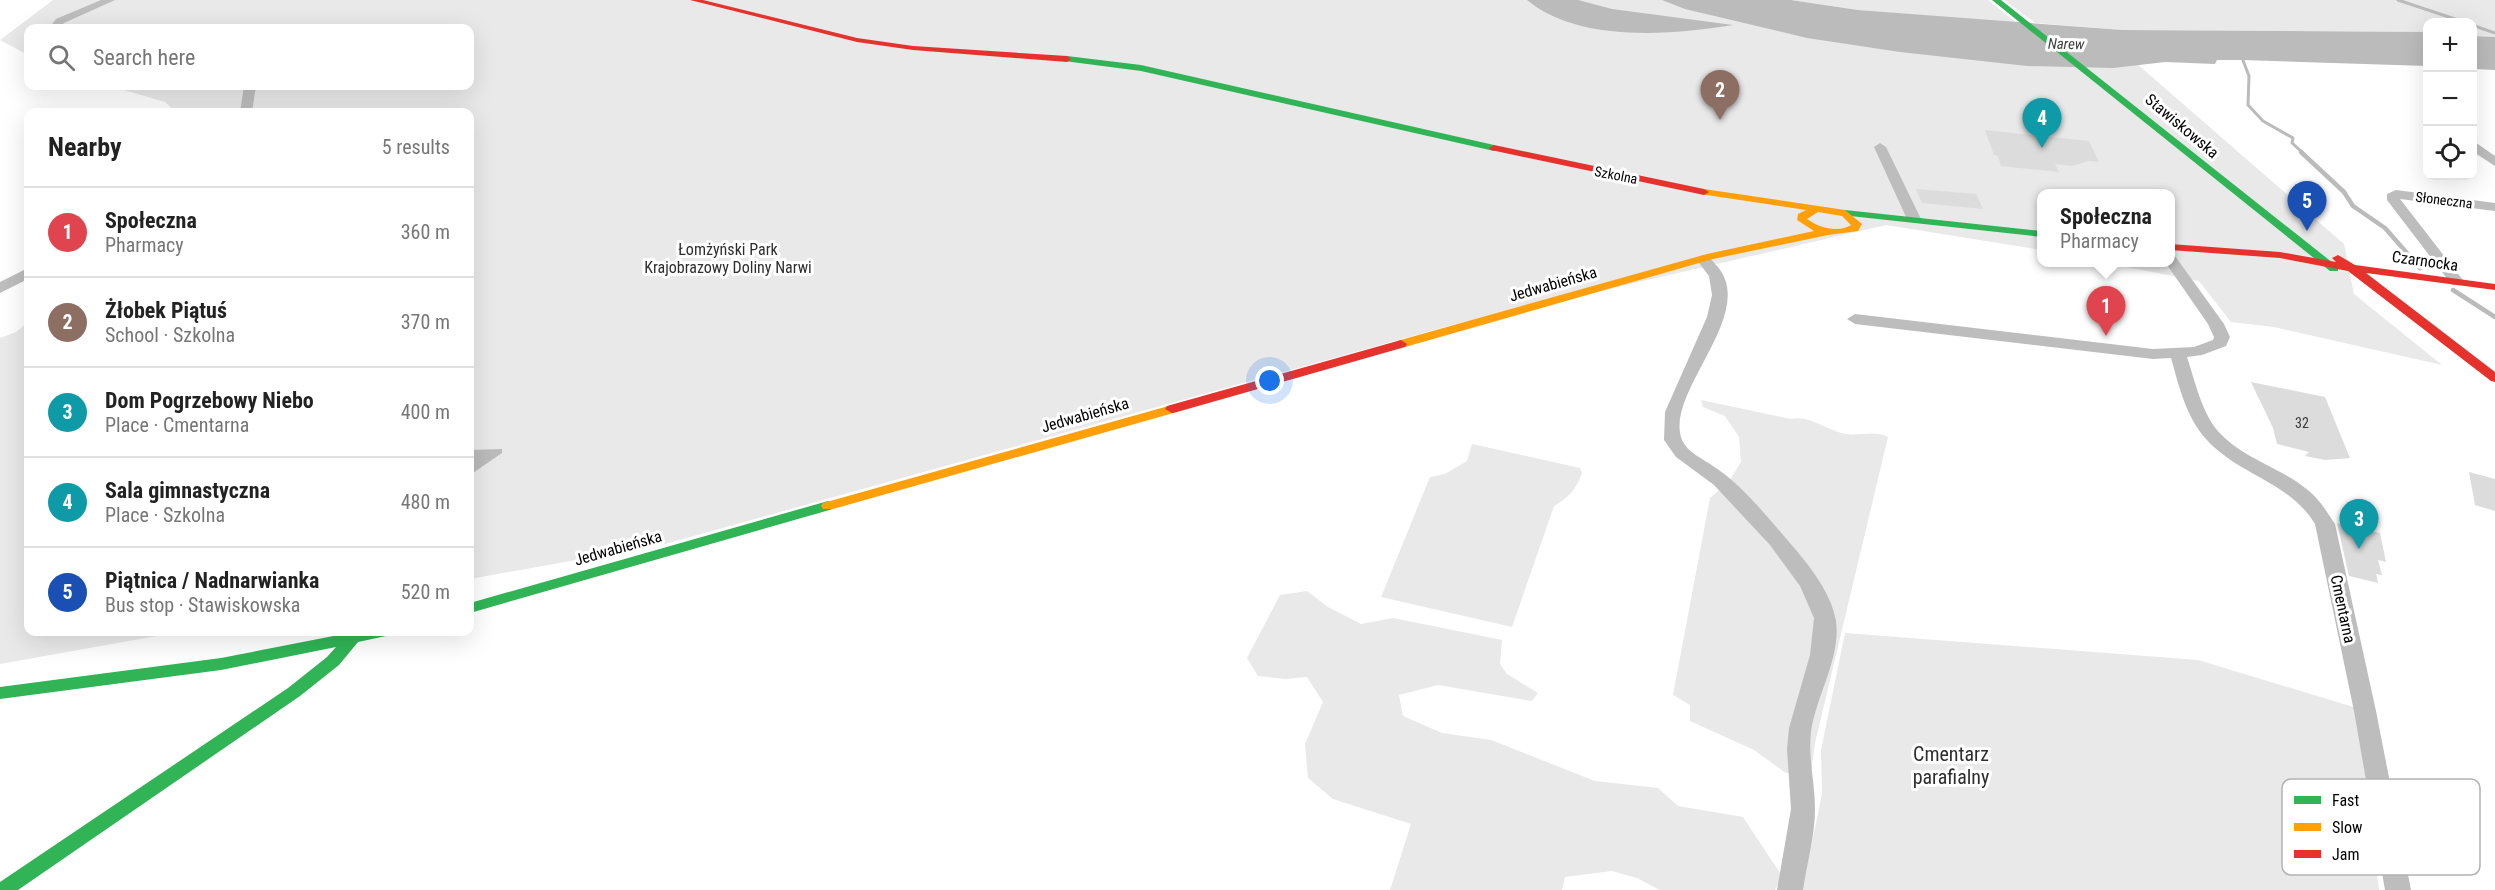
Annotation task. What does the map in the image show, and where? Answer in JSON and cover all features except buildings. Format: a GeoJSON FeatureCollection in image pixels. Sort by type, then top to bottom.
{"type":"FeatureCollection","features":[{"type":"Feature","properties":{"kind":"main road","name":"Szkolna"},"geometry":{"type":"LineString","coordinates":[[694,0],[798,29],[864,41],[912,48],[1096,61],[1141,68],[1497,151],[1735,197],[1845,213]]}},
{"type":"Feature","properties":{"kind":"main road"},"geometry":{"type":"LineString","coordinates":[[1996,0],[2126,100]]}},
{"type":"Feature","properties":{"kind":"main road","name":"Stawiskowska"},"geometry":{"type":"LineString","coordinates":[[2126,100],[2330,266],[2495,393]]}},
{"type":"Feature","properties":{"kind":"main road","name":"Stawiskowska"},"geometry":{"type":"LineString","coordinates":[[2126,100],[2352,268],[2495,378]]}},
{"type":"Feature","properties":{"kind":"main road","name":"Szkolna"},"geometry":{"type":"LineString","coordinates":[[1735,197],[1804,220],[1825,232]]}},
{"type":"Feature","properties":{"kind":"main road","name":"Jedwabieńska"},"geometry":{"type":"LineString","coordinates":[[1707,258],[1792,230],[1817,209]]}},
{"type":"Feature","properties":{"kind":"main road"},"geometry":{"type":"LineString","coordinates":[[1845,213],[2037,233]]}},
{"type":"Feature","properties":{"kind":"main road"},"geometry":{"type":"LineString","coordinates":[[1845,213],[1857,224],[1876,222],[1948,224]]}},
{"type":"Feature","properties":{"kind":"main road","name":"Jedwabieńska"},"geometry":{"type":"LineString","coordinates":[[474,607],[1707,258],[1801,235],[1846,232],[1854,229],[1857,224]]}},
{"type":"Feature","properties":{"kind":"main road"},"geometry":{"type":"LineString","coordinates":[[2280,255],[2292,247],[2290,234]]}},
{"type":"Feature","properties":{"kind":"main road"},"geometry":{"type":"LineString","coordinates":[[2175,248],[2280,255],[2330,266]]}},
{"type":"Feature","properties":{"kind":"main road"},"geometry":{"type":"LineString","coordinates":[[2175,249],[2330,266]]}},
{"type":"Feature","properties":{"kind":"main road","name":"Czarnocka"},"geometry":{"type":"LineString","coordinates":[[2330,266],[2495,287]]}},
{"type":"Feature","properties":{"kind":"main road"},"geometry":{"type":"LineString","coordinates":[[0,693],[195,668],[361,636]]}},
{"type":"Feature","properties":{"kind":"main road"},"geometry":{"type":"LineString","coordinates":[[3,890],[294,692],[328,665],[346,648],[352,638]]}},
{"type":"Feature","properties":{"kind":"street"},"geometry":{"type":"LineString","coordinates":[[57,24],[110,0]]}},
{"type":"Feature","properties":{"kind":"street"},"geometry":{"type":"LineString","coordinates":[[247,108],[249,90]]}},
{"type":"Feature","properties":{"kind":"street"},"geometry":{"type":"LineString","coordinates":[[1880,147],[1914,219]]}},
{"type":"Feature","properties":{"kind":"street"},"geometry":{"type":"LineString","coordinates":[[2477,148],[2495,162]]}},
{"type":"Feature","properties":{"kind":"street","name":"Słoneczna"},"geometry":{"type":"LineString","coordinates":[[2457,282],[2392,197],[2396,194],[2495,207]]}},
{"type":"Feature","properties":{"kind":"street"},"geometry":{"type":"LineString","coordinates":[[1707,258],[1715,267],[1719,281],[1719,312],[1680,392],[1672,416],[1671,434],[1675,445],[1719,478],[1778,540],[1805,579],[1826,620],[1800,729],[1797,755],[1803,810],[1790,890]]}},
{"type":"Feature","properties":{"kind":"street"},"geometry":{"type":"LineString","coordinates":[[1855,319],[2110,351],[2178,354],[2209,348],[2220,343],[2222,337],[2216,324],[2175,266]]}},
{"type":"Feature","properties":{"kind":"street"},"geometry":{"type":"LineString","coordinates":[[0,288],[24,275]]}},
{"type":"Feature","properties":{"kind":"street","name":"Cmentarna"},"geometry":{"type":"LineString","coordinates":[[2178,354],[2186,380],[2211,434],[2234,453],[2307,498],[2320,513],[2325,524],[2378,779]]}},
{"type":"Feature","properties":{"kind":"street","name":"Cmentarna"},"geometry":{"type":"LineString","coordinates":[[2395,875],[2398,890]]}},
{"type":"Feature","properties":{"kind":"green space","name":"Łomżyński Park Krajobrazowy Doliny Narwi"},"geometry":{"type":"Polygon","coordinates":[[[53,0],[1720,0],[2136,63],[2344,244],[2354,294],[2442,365],[2274,327],[2231,322],[2199,281],[2126,267],[2175,267],[2175,189],[2037,189],[2037,249],[1886,225],[1452,325],[665,544],[474,578],[474,108],[172,108],[165,102],[124,90],[474,90],[474,24],[24,24],[24,53],[0,40],[53,0]]]}},
{"type":"Feature","properties":{"kind":"green space"},"geometry":{"type":"Polygon","coordinates":[[[1791,0],[1988,0],[2017,23],[1858,10],[1791,0]]]}},
{"type":"Feature","properties":{"kind":"green space"},"geometry":{"type":"Polygon","coordinates":[[[2004,0],[2495,0],[2495,37],[2477,36],[2477,18],[2423,18],[2423,32],[2123,30],[2035,23],[2004,0]]]}},
{"type":"Feature","properties":{"kind":"green space"},"geometry":{"type":"Polygon","coordinates":[[[24,325],[24,636],[157,636],[0,664],[0,338],[16,332],[24,325]]]}},
{"type":"Feature","properties":{"kind":"green space"},"geometry":{"type":"Polygon","coordinates":[[[1701,400],[1791,419],[1805,419],[1846,434],[1878,434],[1888,437],[1815,743],[1811,773],[1786,773],[1754,750],[1690,721],[1690,705],[1673,695],[1710,498],[1728,483],[1741,462],[1739,437],[1725,416],[1703,407],[1701,400]]]}},
{"type":"Feature","properties":{"kind":"green space"},"geometry":{"type":"Polygon","coordinates":[[[1472,444],[1580,468],[1582,473],[1571,492],[1554,506],[1512,627],[1381,597],[1430,477],[1445,474],[1467,461],[1472,444]]]}},
{"type":"Feature","properties":{"kind":"green space"},"geometry":{"type":"Polygon","coordinates":[[[1307,591],[1328,607],[1361,624],[1393,618],[1502,640],[1500,664],[1507,674],[1538,693],[1532,701],[1438,685],[1399,695],[1403,716],[1442,733],[1491,740],[1595,781],[1658,788],[1678,806],[1743,817],[1782,876],[1775,890],[1660,890],[1637,878],[1612,871],[1565,877],[1562,890],[1390,890],[1411,824],[1333,799],[1308,778],[1305,744],[1323,702],[1307,677],[1285,679],[1258,676],[1247,658],[1280,595],[1307,591]]]}},
{"type":"Feature","properties":{"kind":"green space","name":"Cmentarz parafialny"},"geometry":{"type":"Polygon","coordinates":[[[1845,633],[2198,660],[2357,708],[2366,779],[2282,779],[2282,875],[2377,875],[2379,890],[1802,890],[1822,794],[1821,750],[1845,633]]]}},
{"type":"Feature","properties":{"kind":"water"},"geometry":{"type":"Polygon","coordinates":[[[1527,0],[1578,0],[1612,9],[1733,25],[1654,33],[1599,29],[1572,23],[1548,14],[1527,0]]]}},
{"type":"Feature","properties":{"kind":"water","name":"Narew"},"geometry":{"type":"Polygon","coordinates":[[[1662,0],[1791,0],[1858,10],[2123,30],[2423,32],[2423,66],[2217,60],[2215,64],[2165,62],[2113,68],[2027,66],[1900,52],[1807,38],[1685,9],[1662,0]]]}},
{"type":"Feature","properties":{"kind":"water"},"geometry":{"type":"Polygon","coordinates":[[[2477,36],[2495,37],[2495,70],[2477,69],[2477,36]]]}},
{"type":"Feature","properties":{"kind":"water"},"geometry":{"type":"Polygon","coordinates":[[[502,449],[502,453],[474,472],[474,450],[502,449]]]}},
{"type":"Feature","properties":{"kind":"waterway"},"geometry":{"type":"LineString","coordinates":[[2398,0],[2452,18]]}},
{"type":"Feature","properties":{"kind":"waterway"},"geometry":{"type":"LineString","coordinates":[[2477,27],[2495,33]]}},
{"type":"Feature","properties":{"kind":"waterway"},"geometry":{"type":"LineString","coordinates":[[2241,55],[2249,76],[2248,105],[2263,121],[2293,138],[2292,143],[2303,153]]}},
{"type":"Feature","properties":{"kind":"waterway"},"geometry":{"type":"LineString","coordinates":[[2301,152],[2344,192],[2353,206],[2385,228],[2420,268]]}},
{"type":"Feature","properties":{"kind":"waterway"},"geometry":{"type":"LineString","coordinates":[[2453,290],[2495,317]]}},
{"type":"Feature","properties":{"kind":"traffic: fast"},"geometry":{"type":"LineString","coordinates":[[1996,0],[2334,269]]}},
{"type":"Feature","properties":{"kind":"traffic: fast"},"geometry":{"type":"LineString","coordinates":[[1067,59],[1141,68],[1494,148]]}},
{"type":"Feature","properties":{"kind":"traffic: fast"},"geometry":{"type":"LineString","coordinates":[[1845,213],[2037,233]]}},
{"type":"Feature","properties":{"kind":"traffic: fast"},"geometry":{"type":"LineString","coordinates":[[474,607],[828,506]]}},
{"type":"Feature","properties":{"kind":"traffic: fast"},"geometry":{"type":"LineString","coordinates":[[0,693],[221,664],[360,636]]}},
{"type":"Feature","properties":{"kind":"traffic: fast"},"geometry":{"type":"LineString","coordinates":[[3,890],[294,692],[333,661],[352,638]]}},
{"type":"Feature","properties":{"kind":"traffic: slow"},"geometry":{"type":"LineString","coordinates":[[1704,192],[1817,209]]}},
{"type":"Feature","properties":{"kind":"traffic: slow"},"geometry":{"type":"LineString","coordinates":[[1817,209],[1845,213],[1857,224],[1854,229],[1840,232],[1814,228],[1802,220],[1802,216],[1817,209]]}},
{"type":"Feature","properties":{"kind":"traffic: slow"},"geometry":{"type":"LineString","coordinates":[[1401,344],[1711,256],[1825,232]]}},
{"type":"Feature","properties":{"kind":"traffic: slow"},"geometry":{"type":"LineString","coordinates":[[828,506],[1172,409]]}},
{"type":"Feature","properties":{"kind":"traffic: jam"},"geometry":{"type":"LineString","coordinates":[[694,0],[857,40],[913,48],[1067,59]]}},
{"type":"Feature","properties":{"kind":"traffic: jam"},"geometry":{"type":"LineString","coordinates":[[1494,148],[1704,192]]}},
{"type":"Feature","properties":{"kind":"traffic: jam"},"geometry":{"type":"LineString","coordinates":[[2175,247],[2280,255],[2352,268],[2495,378]]}},
{"type":"Feature","properties":{"kind":"traffic: jam"},"geometry":{"type":"LineString","coordinates":[[2338,258],[2352,268],[2495,287]]}},
{"type":"Feature","properties":{"kind":"traffic: jam"},"geometry":{"type":"LineString","coordinates":[[1172,409],[1401,344]]}},
{"type":"Feature","properties":{"kind":"place","name":"Żłobek Piątuś"},"geometry":{"type":"Point","coordinates":[1720,120]}},
{"type":"Feature","properties":{"kind":"place","name":"Sala gimnastyczna"},"geometry":{"type":"Point","coordinates":[2042,148]}},
{"type":"Feature","properties":{"kind":"place","name":"Piątnica / Nadnarwianka"},"geometry":{"type":"Point","coordinates":[2307,231]}},
{"type":"Feature","properties":{"kind":"place","name":"Społeczna"},"geometry":{"type":"Point","coordinates":[2106,336]}},
{"type":"Feature","properties":{"kind":"place","name":"Dom Pogrzebowy Niebo"},"geometry":{"type":"Point","coordinates":[2359,549]}}]}
